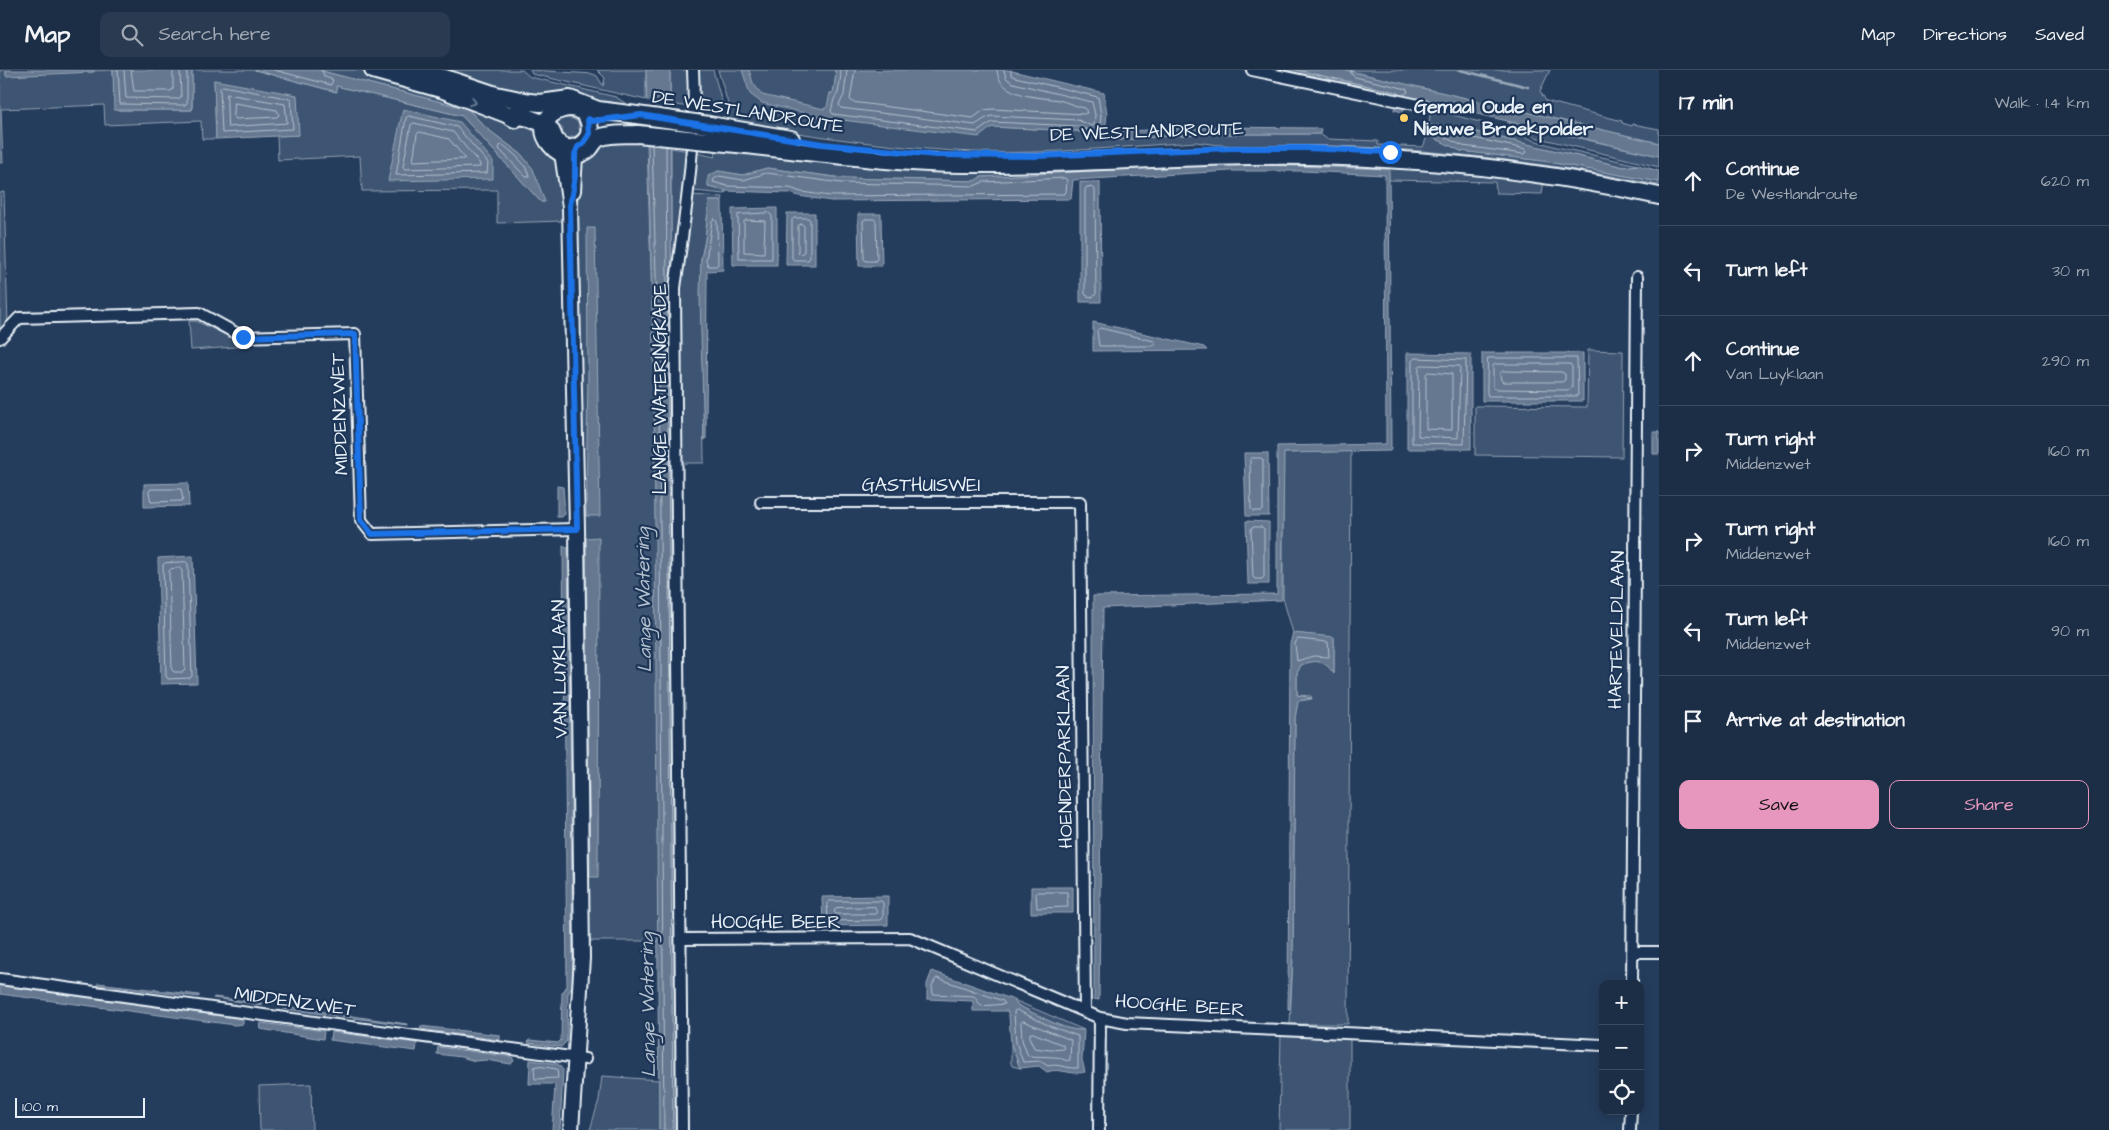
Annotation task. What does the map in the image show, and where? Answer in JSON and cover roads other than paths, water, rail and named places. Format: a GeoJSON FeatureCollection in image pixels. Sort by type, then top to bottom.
{"type":"FeatureCollection","features":[{"type":"Feature","properties":{"kind":"main road"},"geometry":{"type":"LineString","coordinates":[[373,70],[441,89],[506,114],[518,115],[548,125],[560,145],[571,152],[585,151],[590,132],[580,111],[574,108],[563,108],[548,125]]}},
{"type":"Feature","properties":{"kind":"main road","name":"DE WESTLANDROUTE"},"geometry":{"type":"LineString","coordinates":[[407,70],[445,78],[496,95],[538,113],[548,125]]}},
{"type":"Feature","properties":{"kind":"main road","name":"DE WESTLANDROUTE"},"geometry":{"type":"LineString","coordinates":[[496,95],[540,103],[570,99],[598,110],[637,115],[708,133],[889,159],[962,164],[1038,164],[1270,156],[1390,160],[1499,170],[1659,196]]}},
{"type":"Feature","properties":{"kind":"main road","name":"DE WESTLANDROUTE"},"geometry":{"type":"LineString","coordinates":[[637,115],[592,121],[590,132],[606,136],[708,133],[936,155],[1036,156],[1231,148],[1306,148],[1390,152],[1548,168],[1659,188]]}},
{"type":"Feature","properties":{"kind":"street","name":"LANGE WATERINGKADE"},"geometry":{"type":"LineString","coordinates":[[682,1130],[682,939],[675,288],[688,192],[695,107],[693,70]]}},
{"type":"Feature","properties":{"kind":"street"},"geometry":{"type":"LineString","coordinates":[[1252,70],[1433,108]]}},
{"type":"Feature","properties":{"kind":"street","name":"VAN LUYKLAAN"},"geometry":{"type":"LineString","coordinates":[[571,152],[570,206],[577,529],[582,958],[581,1059],[571,1130]]}},
{"type":"Feature","properties":{"kind":"street","name":"HARTEVELDLAAN"},"geometry":{"type":"LineString","coordinates":[[1632,980],[1637,277]]}},
{"type":"Feature","properties":{"kind":"street","name":"MIDDENZWET"},"geometry":{"type":"LineString","coordinates":[[0,338],[19,318],[199,313],[243,337],[355,334],[361,520],[372,534],[577,529]]}},
{"type":"Feature","properties":{"kind":"street","name":"GASTHUISWEI"},"geometry":{"type":"LineString","coordinates":[[762,502],[1080,502]]}},
{"type":"Feature","properties":{"kind":"street","name":"HOENDERPARKLAAN"},"geometry":{"type":"LineString","coordinates":[[1080,502],[1086,1012]]}},
{"type":"Feature","properties":{"kind":"street","name":"HOOGHE BEER"},"geometry":{"type":"LineString","coordinates":[[682,939],[910,938],[1100,1018],[1127,1023],[1599,1045]]}},
{"type":"Feature","properties":{"kind":"street"},"geometry":{"type":"LineString","coordinates":[[1632,952],[1659,952]]}},
{"type":"Feature","properties":{"kind":"street","name":"MIDDENZWET"},"geometry":{"type":"LineString","coordinates":[[0,979],[581,1059]]}},
{"type":"Feature","properties":{"kind":"street"},"geometry":{"type":"LineString","coordinates":[[1099,1130],[1100,1018]]}},
{"type":"Feature","properties":{"kind":"street"},"geometry":{"type":"LineString","coordinates":[[1630,1130],[1631,1115]]}},
{"type":"Feature","properties":{"kind":"water"},"geometry":{"type":"Polygon","coordinates":[[[6,70],[94,70],[94,72],[6,76],[6,70]]]}},
{"type":"Feature","properties":{"kind":"water"},"geometry":{"type":"Polygon","coordinates":[[[113,70],[192,70],[192,110],[114,110],[113,70]]]}},
{"type":"Feature","properties":{"kind":"water"},"geometry":{"type":"Polygon","coordinates":[[[255,70],[318,70],[468,109],[486,128],[521,154],[533,169],[545,202],[541,202],[462,116],[336,86],[337,92],[255,70]]]}},
{"type":"Feature","properties":{"kind":"water"},"geometry":{"type":"Polygon","coordinates":[[[646,70],[670,70],[677,1130],[659,1130],[654,372],[646,70]]]}},
{"type":"Feature","properties":{"kind":"water"},"geometry":{"type":"Polygon","coordinates":[[[742,70],[749,70],[753,83],[762,95],[824,109],[827,107],[830,93],[833,93],[836,74],[834,70],[1008,70],[1104,93],[1107,114],[1105,131],[1107,132],[1213,127],[1321,129],[1320,134],[1197,134],[1118,140],[1095,138],[1077,131],[992,127],[979,137],[826,118],[762,103],[750,94],[742,70]]]}},
{"type":"Feature","properties":{"kind":"water"},"geometry":{"type":"Polygon","coordinates":[[[1272,70],[1345,70],[1659,143],[1659,156],[1408,98],[1403,112],[1394,110],[1396,97],[1272,70]]]}},
{"type":"Feature","properties":{"kind":"water"},"geometry":{"type":"Polygon","coordinates":[[[214,80],[297,95],[299,135],[216,139],[214,80]]]}},
{"type":"Feature","properties":{"kind":"water"},"geometry":{"type":"Polygon","coordinates":[[[403,109],[460,122],[493,161],[493,179],[388,181],[403,109]]]}},
{"type":"Feature","properties":{"kind":"water"},"geometry":{"type":"Polygon","coordinates":[[[1426,126],[1451,126],[1624,167],[1638,165],[1659,171],[1659,182],[1543,161],[1461,151],[1430,136],[1424,131],[1426,126]]]}},
{"type":"Feature","properties":{"kind":"water"},"geometry":{"type":"Polygon","coordinates":[[[1226,164],[1389,169],[1391,449],[1390,451],[1284,453],[1282,600],[1103,608],[1099,1000],[1094,999],[1093,596],[1277,594],[1277,446],[1386,444],[1385,175],[1303,171],[1230,171],[1073,180],[1071,199],[831,201],[790,193],[726,191],[708,187],[708,176],[718,171],[743,175],[767,168],[842,178],[974,181],[981,177],[1226,164]]]}},
{"type":"Feature","properties":{"kind":"water"},"geometry":{"type":"Polygon","coordinates":[[[1080,182],[1100,182],[1101,302],[1080,302],[1080,182]]]}},
{"type":"Feature","properties":{"kind":"water"},"geometry":{"type":"Polygon","coordinates":[[[709,201],[722,201],[723,270],[707,271],[706,439],[704,440],[700,296],[701,259],[709,201]]]}},
{"type":"Feature","properties":{"kind":"water"},"geometry":{"type":"Polygon","coordinates":[[[777,208],[777,265],[733,265],[732,209],[777,208]]]}},
{"type":"Feature","properties":{"kind":"water"},"geometry":{"type":"Polygon","coordinates":[[[787,213],[815,213],[815,265],[786,265],[787,213]]]}},
{"type":"Feature","properties":{"kind":"water"},"geometry":{"type":"Polygon","coordinates":[[[858,214],[881,214],[882,266],[859,266],[858,214]]]}},
{"type":"Feature","properties":{"kind":"water"},"geometry":{"type":"Polygon","coordinates":[[[587,228],[595,228],[600,516],[586,516],[587,228]]]}},
{"type":"Feature","properties":{"kind":"water"},"geometry":{"type":"Polygon","coordinates":[[[1093,322],[1204,347],[1207,350],[1093,351],[1093,322]]]}},
{"type":"Feature","properties":{"kind":"water"},"geometry":{"type":"Polygon","coordinates":[[[1407,353],[1471,354],[1471,449],[1407,449],[1407,353]]]}},
{"type":"Feature","properties":{"kind":"water"},"geometry":{"type":"Polygon","coordinates":[[[1482,353],[1583,353],[1583,401],[1482,401],[1482,353]]]}},
{"type":"Feature","properties":{"kind":"water"},"geometry":{"type":"Polygon","coordinates":[[[1653,432],[1659,432],[1659,454],[1653,454],[1653,432]]]}},
{"type":"Feature","properties":{"kind":"water"},"geometry":{"type":"Polygon","coordinates":[[[1244,453],[1268,453],[1269,516],[1246,516],[1244,453]]]}},
{"type":"Feature","properties":{"kind":"water"},"geometry":{"type":"Polygon","coordinates":[[[188,483],[189,506],[144,507],[144,484],[188,483]]]}},
{"type":"Feature","properties":{"kind":"water"},"geometry":{"type":"Polygon","coordinates":[[[557,486],[563,487],[565,514],[562,517],[557,517],[557,486]]]}},
{"type":"Feature","properties":{"kind":"water"},"geometry":{"type":"Polygon","coordinates":[[[1246,521],[1269,522],[1269,584],[1248,584],[1246,521]]]}},
{"type":"Feature","properties":{"kind":"water"},"geometry":{"type":"Polygon","coordinates":[[[599,537],[598,877],[590,877],[586,538],[599,537]]]}},
{"type":"Feature","properties":{"kind":"water"},"geometry":{"type":"Polygon","coordinates":[[[563,546],[568,548],[573,985],[568,994],[567,1041],[561,1047],[528,1043],[529,1040],[558,1043],[561,1040],[562,993],[567,986],[563,546]]]}},
{"type":"Feature","properties":{"kind":"water"},"geometry":{"type":"Polygon","coordinates":[[[193,556],[197,683],[161,684],[158,558],[193,556]]]}},
{"type":"Feature","properties":{"kind":"water"},"geometry":{"type":"Polygon","coordinates":[[[1293,633],[1334,637],[1334,674],[1324,663],[1320,662],[1301,665],[1297,673],[1297,695],[1312,698],[1298,701],[1295,718],[1293,955],[1290,1009],[1288,1009],[1290,644],[1293,633]]]}},
{"type":"Feature","properties":{"kind":"water"},"geometry":{"type":"Polygon","coordinates":[[[1031,887],[1073,887],[1073,913],[1031,913],[1031,887]]]}},
{"type":"Feature","properties":{"kind":"water"},"geometry":{"type":"Polygon","coordinates":[[[888,896],[888,925],[823,926],[822,897],[888,896]]]}},
{"type":"Feature","properties":{"kind":"water"},"geometry":{"type":"Polygon","coordinates":[[[932,971],[1014,1000],[1017,1005],[1059,1025],[1076,1030],[1084,1030],[1082,1060],[1085,1072],[1075,1073],[1056,1070],[1047,1072],[1039,1066],[1020,1068],[1011,1044],[1007,1011],[973,1011],[973,1001],[927,999],[927,984],[932,971]]]}},
{"type":"Feature","properties":{"kind":"water"},"geometry":{"type":"Polygon","coordinates":[[[98,983],[199,995],[199,997],[98,985],[98,983]]]}},
{"type":"Feature","properties":{"kind":"water"},"geometry":{"type":"Polygon","coordinates":[[[0,985],[243,1019],[243,1024],[235,1025],[0,994],[0,985]]]}},
{"type":"Feature","properties":{"kind":"water"},"geometry":{"type":"Polygon","coordinates":[[[213,998],[262,1003],[262,1005],[213,998]]]}},
{"type":"Feature","properties":{"kind":"water"},"geometry":{"type":"Polygon","coordinates":[[[284,1006],[407,1024],[407,1025],[284,1009],[284,1006]]]}},
{"type":"Feature","properties":{"kind":"water"},"geometry":{"type":"Polygon","coordinates":[[[261,1023],[324,1031],[323,1039],[260,1029],[261,1023]]]}},
{"type":"Feature","properties":{"kind":"water"},"geometry":{"type":"Polygon","coordinates":[[[420,1026],[500,1035],[500,1040],[421,1029],[420,1026]]]}},
{"type":"Feature","properties":{"kind":"water"},"geometry":{"type":"Polygon","coordinates":[[[331,1032],[417,1043],[416,1051],[330,1040],[331,1032]]]}},
{"type":"Feature","properties":{"kind":"water"},"geometry":{"type":"Polygon","coordinates":[[[438,1047],[512,1057],[514,1061],[511,1064],[486,1060],[475,1061],[437,1054],[438,1047]]]}},
{"type":"Feature","properties":{"kind":"water"},"geometry":{"type":"Polygon","coordinates":[[[530,1060],[558,1064],[563,1070],[560,1130],[552,1130],[555,1086],[553,1084],[529,1084],[530,1060]]]}},
{"type":"Feature","properties":{"kind":"waterway"},"geometry":{"type":"LineString","coordinates":[[1460,70],[1528,87]]}},
{"type":"Feature","properties":{"kind":"place","name":"Gemaal Oude en Nieuwe Broekpolder"},"geometry":{"type":"Point","coordinates":[1404,118]}},
{"type":"Feature","properties":{"kind":"water label","name":"Lange Watering"},"geometry":{"type":"Point","coordinates":[644,600]}},
{"type":"Feature","properties":{"kind":"water label","name":"Lange Watering"},"geometry":{"type":"Point","coordinates":[648,1005]}}]}
